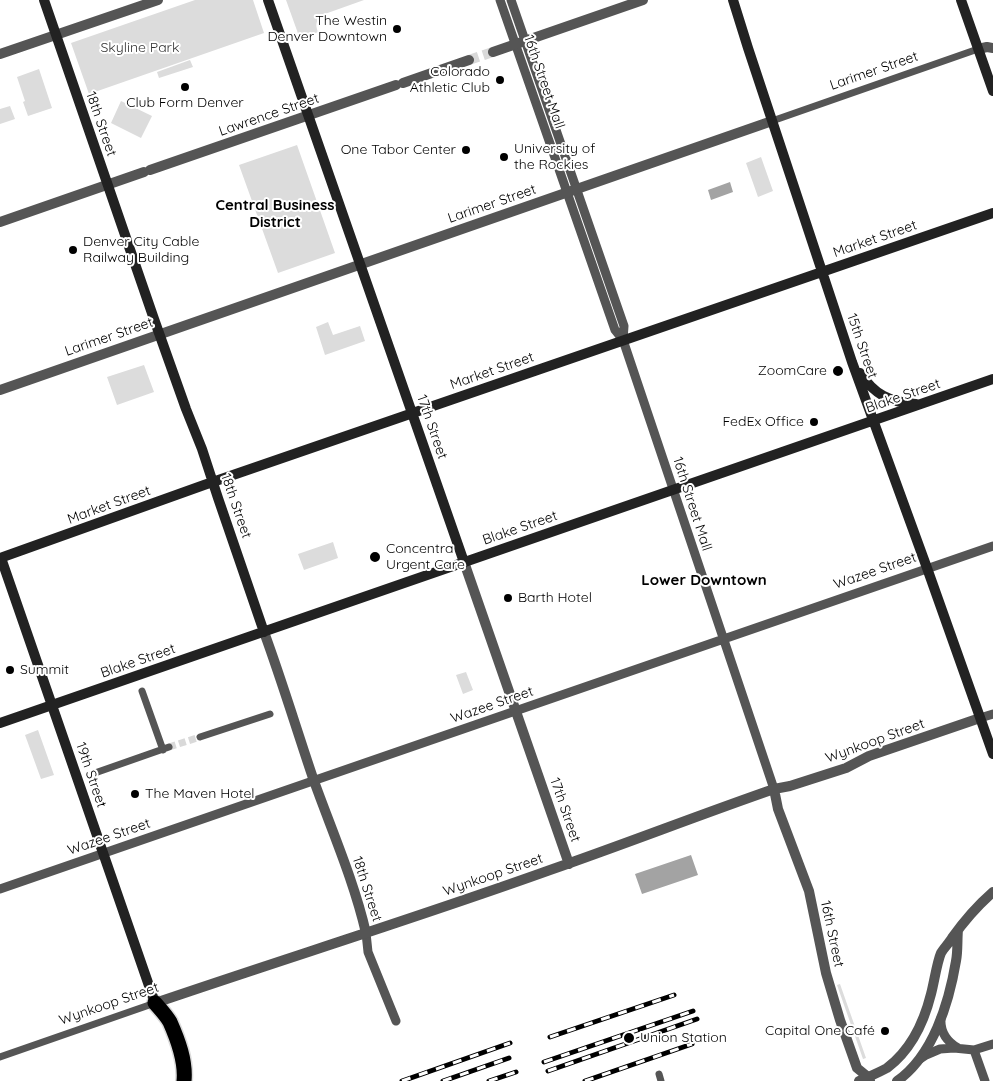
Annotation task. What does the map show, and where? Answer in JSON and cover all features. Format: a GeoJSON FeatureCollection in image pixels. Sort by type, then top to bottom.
{"type":"FeatureCollection","features":[{"type":"Feature","properties":{"kind":"highway"},"geometry":{"type":"LineString","coordinates":[[155,1003],[169,1021],[179,1047],[184,1068],[184,1081]]}},
{"type":"Feature","properties":{"kind":"main road","name":"18th Street"},"geometry":{"type":"LineString","coordinates":[[44,0],[159,334],[202,449],[264,632]]}},
{"type":"Feature","properties":{"kind":"main road","name":"17th Street"},"geometry":{"type":"LineString","coordinates":[[268,0],[464,562]]}},
{"type":"Feature","properties":{"kind":"main road","name":"15th Street"},"geometry":{"type":"LineString","coordinates":[[733,0],[852,362],[993,754]]}},
{"type":"Feature","properties":{"kind":"main road"},"geometry":{"type":"LineString","coordinates":[[962,0],[993,91]]}},
{"type":"Feature","properties":{"kind":"main road","name":"Market Street"},"geometry":{"type":"LineString","coordinates":[[0,557],[993,213]]}},
{"type":"Feature","properties":{"kind":"main road"},"geometry":{"type":"LineString","coordinates":[[852,362],[868,384],[880,394],[898,402],[920,405]]}},
{"type":"Feature","properties":{"kind":"main road","name":"Blake Street"},"geometry":{"type":"LineString","coordinates":[[0,723],[993,379]]}},
{"type":"Feature","properties":{"kind":"main road","name":"19th Street"},"geometry":{"type":"LineString","coordinates":[[0,557],[155,1003]]}},
{"type":"Feature","properties":{"kind":"street"},"geometry":{"type":"LineString","coordinates":[[0,54],[158,0]]}},
{"type":"Feature","properties":{"kind":"street","name":"16th Street Mall"},"geometry":{"type":"LineString","coordinates":[[500,0],[521,42]]}},
{"type":"Feature","properties":{"kind":"street","name":"16th Street Mall"},"geometry":{"type":"LineString","coordinates":[[511,0],[521,42],[572,190],[615,330],[624,340],[774,789]]}},
{"type":"Feature","properties":{"kind":"street"},"geometry":{"type":"LineString","coordinates":[[493,52],[644,0]]}},
{"type":"Feature","properties":{"kind":"street","name":"Larimer Street"},"geometry":{"type":"LineString","coordinates":[[0,390],[978,49],[993,48]]}},
{"type":"Feature","properties":{"kind":"street","name":"Lawrence Street"},"geometry":{"type":"LineString","coordinates":[[0,222],[469,60]]}},
{"type":"Feature","properties":{"kind":"street","name":"Wazee Street"},"geometry":{"type":"LineString","coordinates":[[0,889],[993,546]]}},
{"type":"Feature","properties":{"kind":"street","name":"17th Street"},"geometry":{"type":"LineString","coordinates":[[464,562],[569,864]]}},
{"type":"Feature","properties":{"kind":"street","name":"18th Street"},"geometry":{"type":"LineString","coordinates":[[264,632],[363,918],[368,952],[396,1021]]}},
{"type":"Feature","properties":{"kind":"street"},"geometry":{"type":"LineString","coordinates":[[92,774],[166,748],[142,690]]}},
{"type":"Feature","properties":{"kind":"street"},"geometry":{"type":"LineString","coordinates":[[200,737],[270,714]]}},
{"type":"Feature","properties":{"kind":"street","name":"Wynkoop Street"},"geometry":{"type":"LineString","coordinates":[[0,1057],[231,976],[378,930],[569,864],[774,789],[790,786],[846,768],[869,756],[993,714]]}},
{"type":"Feature","properties":{"kind":"street","name":"16th Street"},"geometry":{"type":"LineString","coordinates":[[774,789],[778,809],[808,891],[826,973],[840,1020],[857,1068],[866,1080]]}},
{"type":"Feature","properties":{"kind":"street"},"geometry":{"type":"LineString","coordinates":[[866,1080],[887,1067],[909,1045],[924,1016],[941,954],[980,903],[993,892]]}},
{"type":"Feature","properties":{"kind":"street"},"geometry":{"type":"LineString","coordinates":[[915,1063],[933,1037],[947,1001],[957,960],[958,930]]}},
{"type":"Feature","properties":{"kind":"street"},"geometry":{"type":"LineString","coordinates":[[941,1017],[942,1030],[948,1040],[963,1049]]}},
{"type":"Feature","properties":{"kind":"street"},"geometry":{"type":"LineString","coordinates":[[897,1081],[926,1054],[940,1049],[974,1050],[993,1044]]}},
{"type":"Feature","properties":{"kind":"street"},"geometry":{"type":"LineString","coordinates":[[974,1050],[985,1081]]}},
{"type":"Feature","properties":{"kind":"green space","name":"Skyline Park"},"geometry":{"type":"Polygon","coordinates":[[[195,0],[253,0],[264,33],[89,94],[71,43],[195,0]]]}},
{"type":"Feature","properties":{"kind":"green space"},"geometry":{"type":"Polygon","coordinates":[[[286,0],[364,0],[322,15],[317,23],[318,32],[300,39],[286,0]]]}},
{"type":"Feature","properties":{"kind":"green space"},"geometry":{"type":"Polygon","coordinates":[[[190,60],[193,67],[159,78],[157,72],[190,60]]]}},
{"type":"Feature","properties":{"kind":"green space"},"geometry":{"type":"Polygon","coordinates":[[[39,69],[52,108],[28,116],[17,77],[39,69]]]}},
{"type":"Feature","properties":{"kind":"green space"},"geometry":{"type":"Polygon","coordinates":[[[121,101],[152,116],[141,138],[111,123],[121,101]]]}},
{"type":"Feature","properties":{"kind":"green space"},"geometry":{"type":"Polygon","coordinates":[[[10,106],[15,119],[0,124],[0,109],[10,106]]]}},
{"type":"Feature","properties":{"kind":"green space"},"geometry":{"type":"Polygon","coordinates":[[[297,145],[335,253],[278,273],[239,165],[297,145]]]}},
{"type":"Feature","properties":{"kind":"green space"},"geometry":{"type":"Polygon","coordinates":[[[761,157],[773,191],[758,197],[746,163],[761,157]]]}},
{"type":"Feature","properties":{"kind":"green space"},"geometry":{"type":"Polygon","coordinates":[[[328,322],[333,335],[360,326],[365,341],[325,355],[316,327],[328,322]]]}},
{"type":"Feature","properties":{"kind":"green space"},"geometry":{"type":"Polygon","coordinates":[[[144,365],[154,392],[117,405],[107,377],[144,365]]]}},
{"type":"Feature","properties":{"kind":"green space"},"geometry":{"type":"Polygon","coordinates":[[[333,542],[338,558],[304,570],[298,554],[333,542]]]}},
{"type":"Feature","properties":{"kind":"green space"},"geometry":{"type":"Polygon","coordinates":[[[466,672],[473,690],[463,694],[456,675],[466,672]]]}},
{"type":"Feature","properties":{"kind":"green space"},"geometry":{"type":"Polygon","coordinates":[[[38,730],[54,775],[41,779],[25,735],[38,730]]]}},
{"type":"Feature","properties":{"kind":"green space"},"geometry":{"type":"Polygon","coordinates":[[[840,984],[866,1058],[863,1059],[837,985],[840,984]]]}},
{"type":"Feature","properties":{"kind":"shaded area"},"geometry":{"type":"Polygon","coordinates":[[[730,182],[733,192],[711,200],[708,190],[730,182]]]}},
{"type":"Feature","properties":{"kind":"shaded area"},"geometry":{"type":"Polygon","coordinates":[[[691,855],[698,875],[642,894],[635,874],[691,855]]]}},
{"type":"Feature","properties":{"kind":"tunnel"},"geometry":{"type":"LineString","coordinates":[[469,60],[493,52]]}},
{"type":"Feature","properties":{"kind":"tunnel"},"geometry":{"type":"LineString","coordinates":[[169,747],[200,737]]}},
{"type":"Feature","properties":{"kind":"railway"},"geometry":{"type":"LineString","coordinates":[[550,1037],[674,995]]}},
{"type":"Feature","properties":{"kind":"railway"},"geometry":{"type":"LineString","coordinates":[[544,1062],[693,1011]]}},
{"type":"Feature","properties":{"kind":"railway"},"geometry":{"type":"LineString","coordinates":[[548,1071],[697,1019]]}},
{"type":"Feature","properties":{"kind":"railway"},"geometry":{"type":"LineString","coordinates":[[402,1081],[510,1043]]}},
{"type":"Feature","properties":{"kind":"railway"},"geometry":{"type":"LineString","coordinates":[[585,1081],[692,1044]]}},
{"type":"Feature","properties":{"kind":"railway"},"geometry":{"type":"LineString","coordinates":[[443,1081],[509,1058]]}},
{"type":"Feature","properties":{"kind":"railway"},"geometry":{"type":"LineString","coordinates":[[489,1081],[516,1072]]}},
{"type":"Feature","properties":{"kind":"place","name":"The Westin Denver Downtown"},"geometry":{"type":"Point","coordinates":[397,29]}},
{"type":"Feature","properties":{"kind":"place","name":"Colorado Athletic Club"},"geometry":{"type":"Point","coordinates":[500,80]}},
{"type":"Feature","properties":{"kind":"place","name":"Club Form Denver"},"geometry":{"type":"Point","coordinates":[185,87]}},
{"type":"Feature","properties":{"kind":"place","name":"One Tabor Center"},"geometry":{"type":"Point","coordinates":[466,150]}},
{"type":"Feature","properties":{"kind":"place","name":"University of the Rockies"},"geometry":{"type":"Point","coordinates":[504,157]}},
{"type":"Feature","properties":{"kind":"place","name":"Denver City Cable Railway Building"},"geometry":{"type":"Point","coordinates":[73,250]}},
{"type":"Feature","properties":{"kind":"place","name":"ZoomCare"},"geometry":{"type":"Point","coordinates":[838,371]}},
{"type":"Feature","properties":{"kind":"place","name":"FedEx Office"},"geometry":{"type":"Point","coordinates":[814,422]}},
{"type":"Feature","properties":{"kind":"place","name":"Concentra Urgent Care"},"geometry":{"type":"Point","coordinates":[375,557]}},
{"type":"Feature","properties":{"kind":"place","name":"Barth Hotel"},"geometry":{"type":"Point","coordinates":[508,598]}},
{"type":"Feature","properties":{"kind":"place","name":"Summit"},"geometry":{"type":"Point","coordinates":[10,670]}},
{"type":"Feature","properties":{"kind":"place","name":"The Maven Hotel"},"geometry":{"type":"Point","coordinates":[135,794]}},
{"type":"Feature","properties":{"kind":"place","name":"Capital One Café"},"geometry":{"type":"Point","coordinates":[885,1031]}},
{"type":"Feature","properties":{"kind":"place","name":"Union Station"},"geometry":{"type":"Point","coordinates":[629,1038]}},
{"type":"Feature","properties":{"kind":"district","name":"Central Business District"},"geometry":{"type":"Point","coordinates":[275,214]}},
{"type":"Feature","properties":{"kind":"district","name":"Lower Downtown"},"geometry":{"type":"Point","coordinates":[704,580]}}]}
